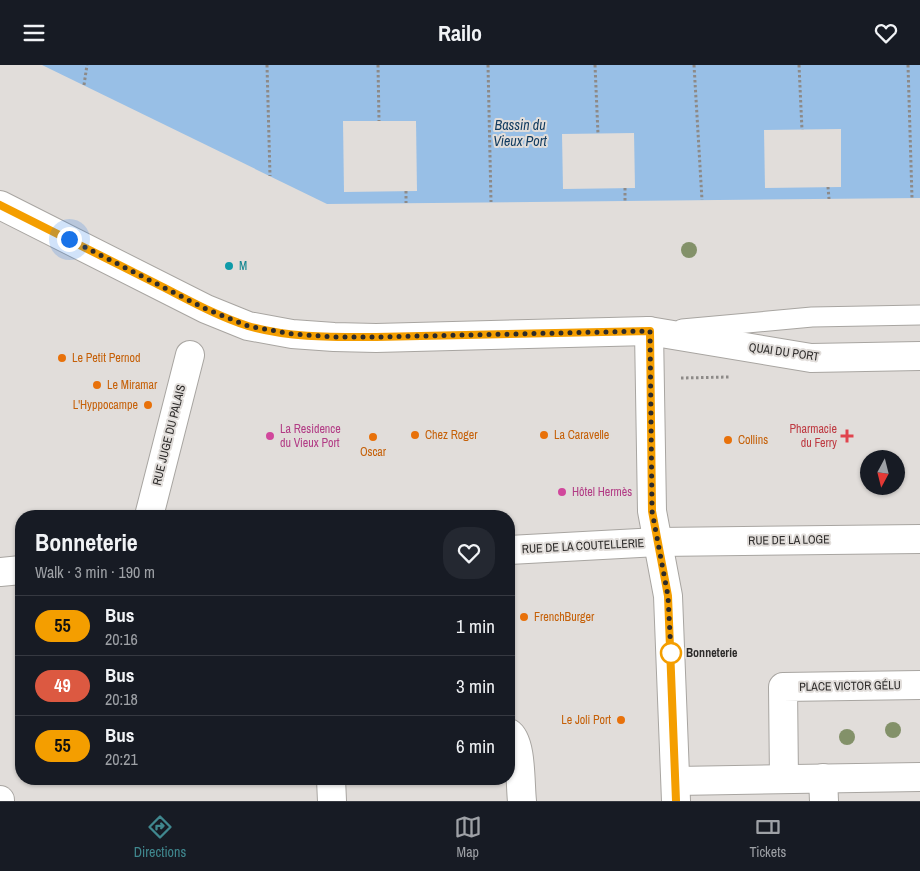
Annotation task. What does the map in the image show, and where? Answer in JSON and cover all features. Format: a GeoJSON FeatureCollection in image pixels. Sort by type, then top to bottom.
{"type":"FeatureCollection","features":[{"type":"Feature","properties":{"kind":"street","name":"QUAI DU PORT"},"geometry":{"type":"LineString","coordinates":[[0,205],[206,309],[248,326],[283,333],[334,337],[376,337],[650,331],[811,358],[920,356]]}},
{"type":"Feature","properties":{"kind":"street"},"geometry":{"type":"LineString","coordinates":[[650,331],[652,511],[668,596],[676,791],[784,779],[824,790],[920,777]]}},
{"type":"Feature","properties":{"kind":"street","name":"RUE JUGE DU PALAIS"},"geometry":{"type":"LineString","coordinates":[[151,510],[190,355]]}},
{"type":"Feature","properties":{"kind":"street","name":"RUE DE LA LOGE"},"geometry":{"type":"LineString","coordinates":[[658,542],[920,539]]}},
{"type":"Feature","properties":{"kind":"street","name":"RUE DE LA COUTELLERIE"},"geometry":{"type":"LineString","coordinates":[[515,550],[658,542]]}},
{"type":"Feature","properties":{"kind":"street"},"geometry":{"type":"LineString","coordinates":[[0,572],[15,571]]}},
{"type":"Feature","properties":{"kind":"street","name":"PLACE VICTOR GÉLU"},"geometry":{"type":"LineString","coordinates":[[784,779],[783,687],[920,685]]}},
{"type":"Feature","properties":{"kind":"street"},"geometry":{"type":"LineString","coordinates":[[515,741],[522,801]]}},
{"type":"Feature","properties":{"kind":"street"},"geometry":{"type":"LineString","coordinates":[[331,785],[332,801]]}},
{"type":"Feature","properties":{"kind":"lane","name":"QUAI DU PORT"},"geometry":{"type":"LineString","coordinates":[[650,331],[812,317],[920,315]]}},
{"type":"Feature","properties":{"kind":"path"},"geometry":{"type":"LineString","coordinates":[[84,85],[87,65]]}},
{"type":"Feature","properties":{"kind":"path"},"geometry":{"type":"LineString","coordinates":[[267,65],[270,176]]}},
{"type":"Feature","properties":{"kind":"path"},"geometry":{"type":"LineString","coordinates":[[378,65],[379,121]]}},
{"type":"Feature","properties":{"kind":"path"},"geometry":{"type":"LineString","coordinates":[[488,65],[491,202]]}},
{"type":"Feature","properties":{"kind":"path"},"geometry":{"type":"LineString","coordinates":[[595,65],[598,134]]}},
{"type":"Feature","properties":{"kind":"path"},"geometry":{"type":"LineString","coordinates":[[694,65],[702,200]]}},
{"type":"Feature","properties":{"kind":"path"},"geometry":{"type":"LineString","coordinates":[[799,65],[802,130]]}},
{"type":"Feature","properties":{"kind":"path"},"geometry":{"type":"LineString","coordinates":[[908,65],[912,198]]}},
{"type":"Feature","properties":{"kind":"path"},"geometry":{"type":"LineString","coordinates":[[828,187],[829,199]]}},
{"type":"Feature","properties":{"kind":"path"},"geometry":{"type":"LineString","coordinates":[[625,188],[626,201]]}},
{"type":"Feature","properties":{"kind":"path"},"geometry":{"type":"LineString","coordinates":[[406,191],[406,203]]}},
{"type":"Feature","properties":{"kind":"water","name":"Bassin du Vieux Port"},"geometry":{"type":"Polygon","coordinates":[[[42,65],[920,65],[920,198],[327,204],[42,65]]]}},
{"type":"Feature","properties":{"kind":"pier"},"geometry":{"type":"Polygon","coordinates":[[[343,121],[416,121],[417,191],[344,192],[343,121]]]}},
{"type":"Feature","properties":{"kind":"pier"},"geometry":{"type":"Polygon","coordinates":[[[841,129],[841,187],[765,188],[764,130],[841,129]]]}},
{"type":"Feature","properties":{"kind":"pier"},"geometry":{"type":"Polygon","coordinates":[[[634,133],[635,188],[563,189],[562,134],[634,133]]]}},
{"type":"Feature","properties":{"kind":"bus line","name":"55"},"geometry":{"type":"LineString","coordinates":[[0,205],[206,309],[248,326],[292,334],[334,337],[650,331],[652,511],[668,596],[676,801]]}},
{"type":"Feature","properties":{"kind":"place","name":"M"},"geometry":{"type":"Point","coordinates":[229,266]}},
{"type":"Feature","properties":{"kind":"place","name":"Le Petit Pernod"},"geometry":{"type":"Point","coordinates":[62,358]}},
{"type":"Feature","properties":{"kind":"place","name":"Le Miramar"},"geometry":{"type":"Point","coordinates":[97,385]}},
{"type":"Feature","properties":{"kind":"place","name":"L'Hyppocampe"},"geometry":{"type":"Point","coordinates":[148,405]}},
{"type":"Feature","properties":{"kind":"place","name":"Chez Roger"},"geometry":{"type":"Point","coordinates":[415,435]}},
{"type":"Feature","properties":{"kind":"place","name":"La Caravelle"},"geometry":{"type":"Point","coordinates":[544,435]}},
{"type":"Feature","properties":{"kind":"place","name":"La Residence du Vieux Port"},"geometry":{"type":"Point","coordinates":[270,436]}},
{"type":"Feature","properties":{"kind":"place","name":"Pharmacie du Ferry"},"geometry":{"type":"Point","coordinates":[847,436]}},
{"type":"Feature","properties":{"kind":"place","name":"Oscar"},"geometry":{"type":"Point","coordinates":[373,437]}},
{"type":"Feature","properties":{"kind":"place","name":"Collins"},"geometry":{"type":"Point","coordinates":[728,440]}},
{"type":"Feature","properties":{"kind":"place","name":"Hôtel Hermès"},"geometry":{"type":"Point","coordinates":[562,492]}},
{"type":"Feature","properties":{"kind":"place","name":"FrenchBurger"},"geometry":{"type":"Point","coordinates":[524,617]}},
{"type":"Feature","properties":{"kind":"place","name":"Bonneterie"},"geometry":{"type":"Point","coordinates":[671,653]}},
{"type":"Feature","properties":{"kind":"place","name":"Le Joli Port"},"geometry":{"type":"Point","coordinates":[621,720]}},
{"type":"Feature","properties":{"kind":"route"},"geometry":{"type":"LineString","coordinates":[[69,239],[206,309],[248,326],[292,334],[376,337],[650,331],[652,511],[668,596],[671,653]]}}]}
